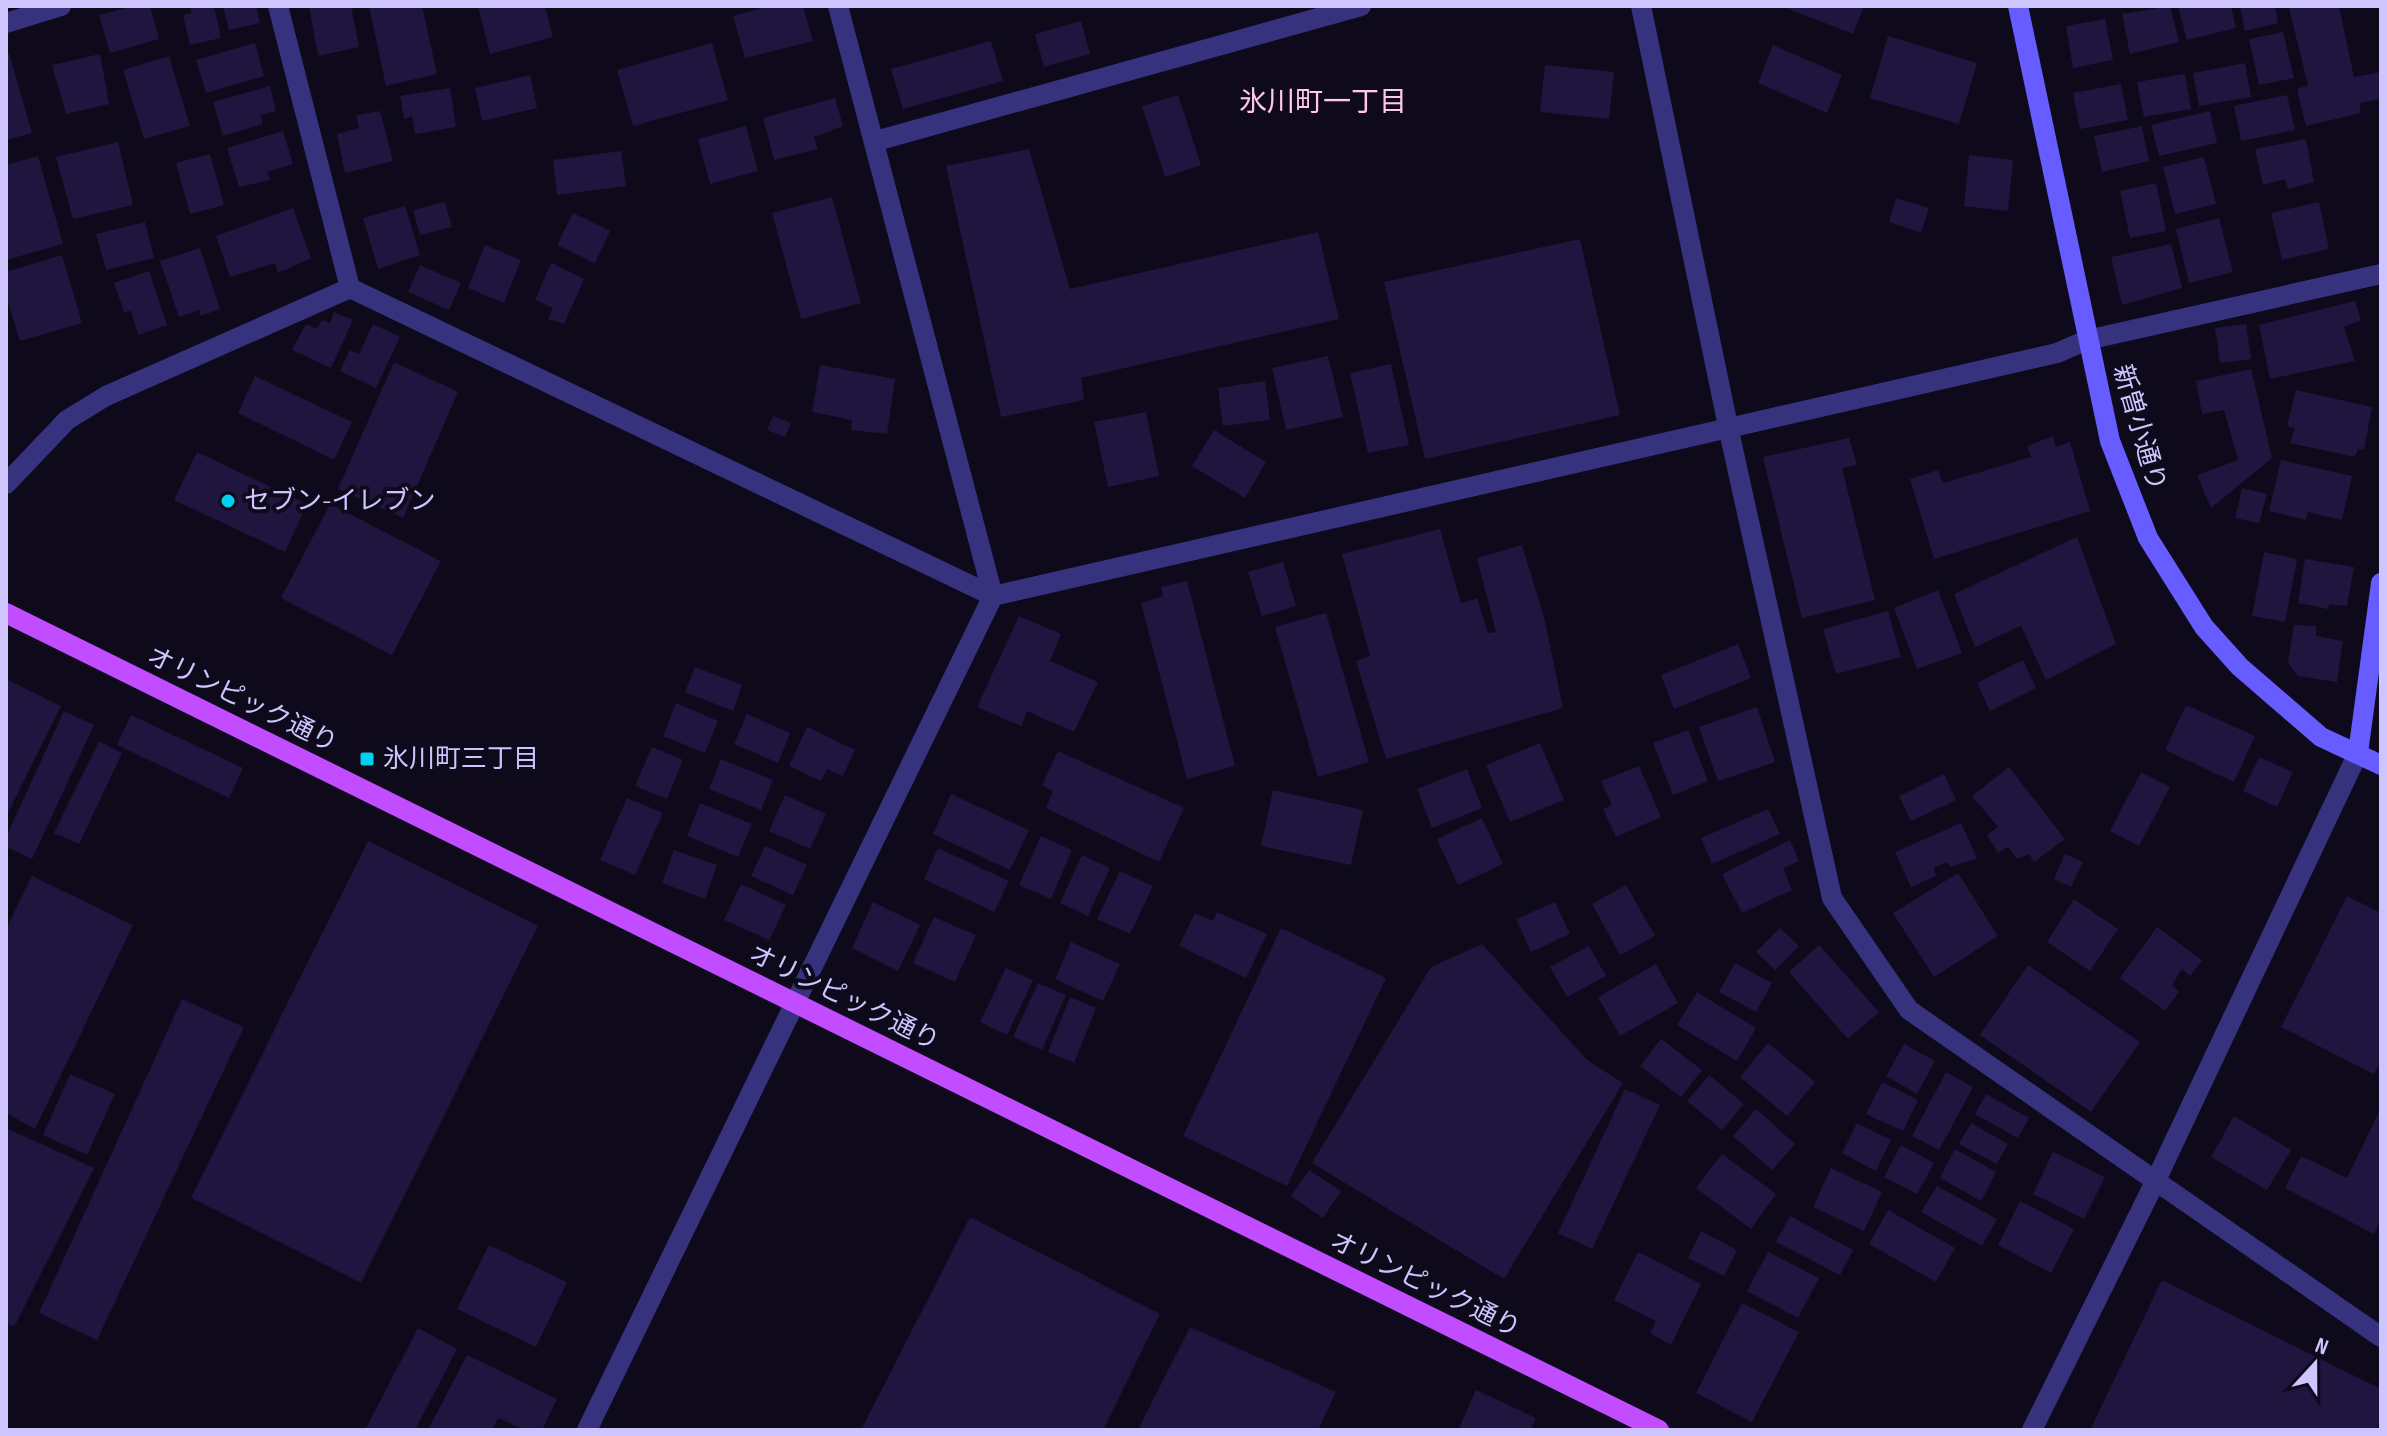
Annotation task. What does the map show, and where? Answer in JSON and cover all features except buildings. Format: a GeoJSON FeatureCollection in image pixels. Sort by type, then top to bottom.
{"type":"FeatureCollection","features":[{"type":"Feature","properties":{"kind":"main road","name":"オリンピック通り"},"geometry":{"type":"LineString","coordinates":[[6,613],[1659,1430]]}},
{"type":"Feature","properties":{"kind":"street"},"geometry":{"type":"LineString","coordinates":[[6,23],[61,6]]}},
{"type":"Feature","properties":{"kind":"street"},"geometry":{"type":"LineString","coordinates":[[278,6],[350,288]]}},
{"type":"Feature","properties":{"kind":"street"},"geometry":{"type":"LineString","coordinates":[[587,1430],[993,596],[876,141],[838,6]]}},
{"type":"Feature","properties":{"kind":"street"},"geometry":{"type":"LineString","coordinates":[[876,141],[1361,6]]}},
{"type":"Feature","properties":{"kind":"street"},"geometry":{"type":"LineString","coordinates":[[1641,6],[1729,431],[1832,898],[1909,1010],[2381,1337]]}},
{"type":"Feature","properties":{"kind":"street","name":"新曽小通り"},"geometry":{"type":"LineString","coordinates":[[2018,6],[2110,441],[2148,538],[2174,584],[2204,627],[2240,667],[2321,737],[2381,765]]}},
{"type":"Feature","properties":{"kind":"street"},"geometry":{"type":"LineString","coordinates":[[6,484],[67,420],[106,396],[350,288],[993,596],[1729,431],[2057,353],[2087,340],[2381,274]]}},
{"type":"Feature","properties":{"kind":"street"},"geometry":{"type":"LineString","coordinates":[[2032,1430],[2156,1180],[2358,753],[2381,583]]}},
{"type":"Feature","properties":{"kind":"place","name":"セブン-イレブン"},"geometry":{"type":"Point","coordinates":[228,501]}},
{"type":"Feature","properties":{"kind":"place","name":"氷川町三丁目"},"geometry":{"type":"Point","coordinates":[367,759]}},
{"type":"Feature","properties":{"kind":"district","name":"氷川町一丁目"},"geometry":{"type":"Point","coordinates":[1323,102]}}]}
